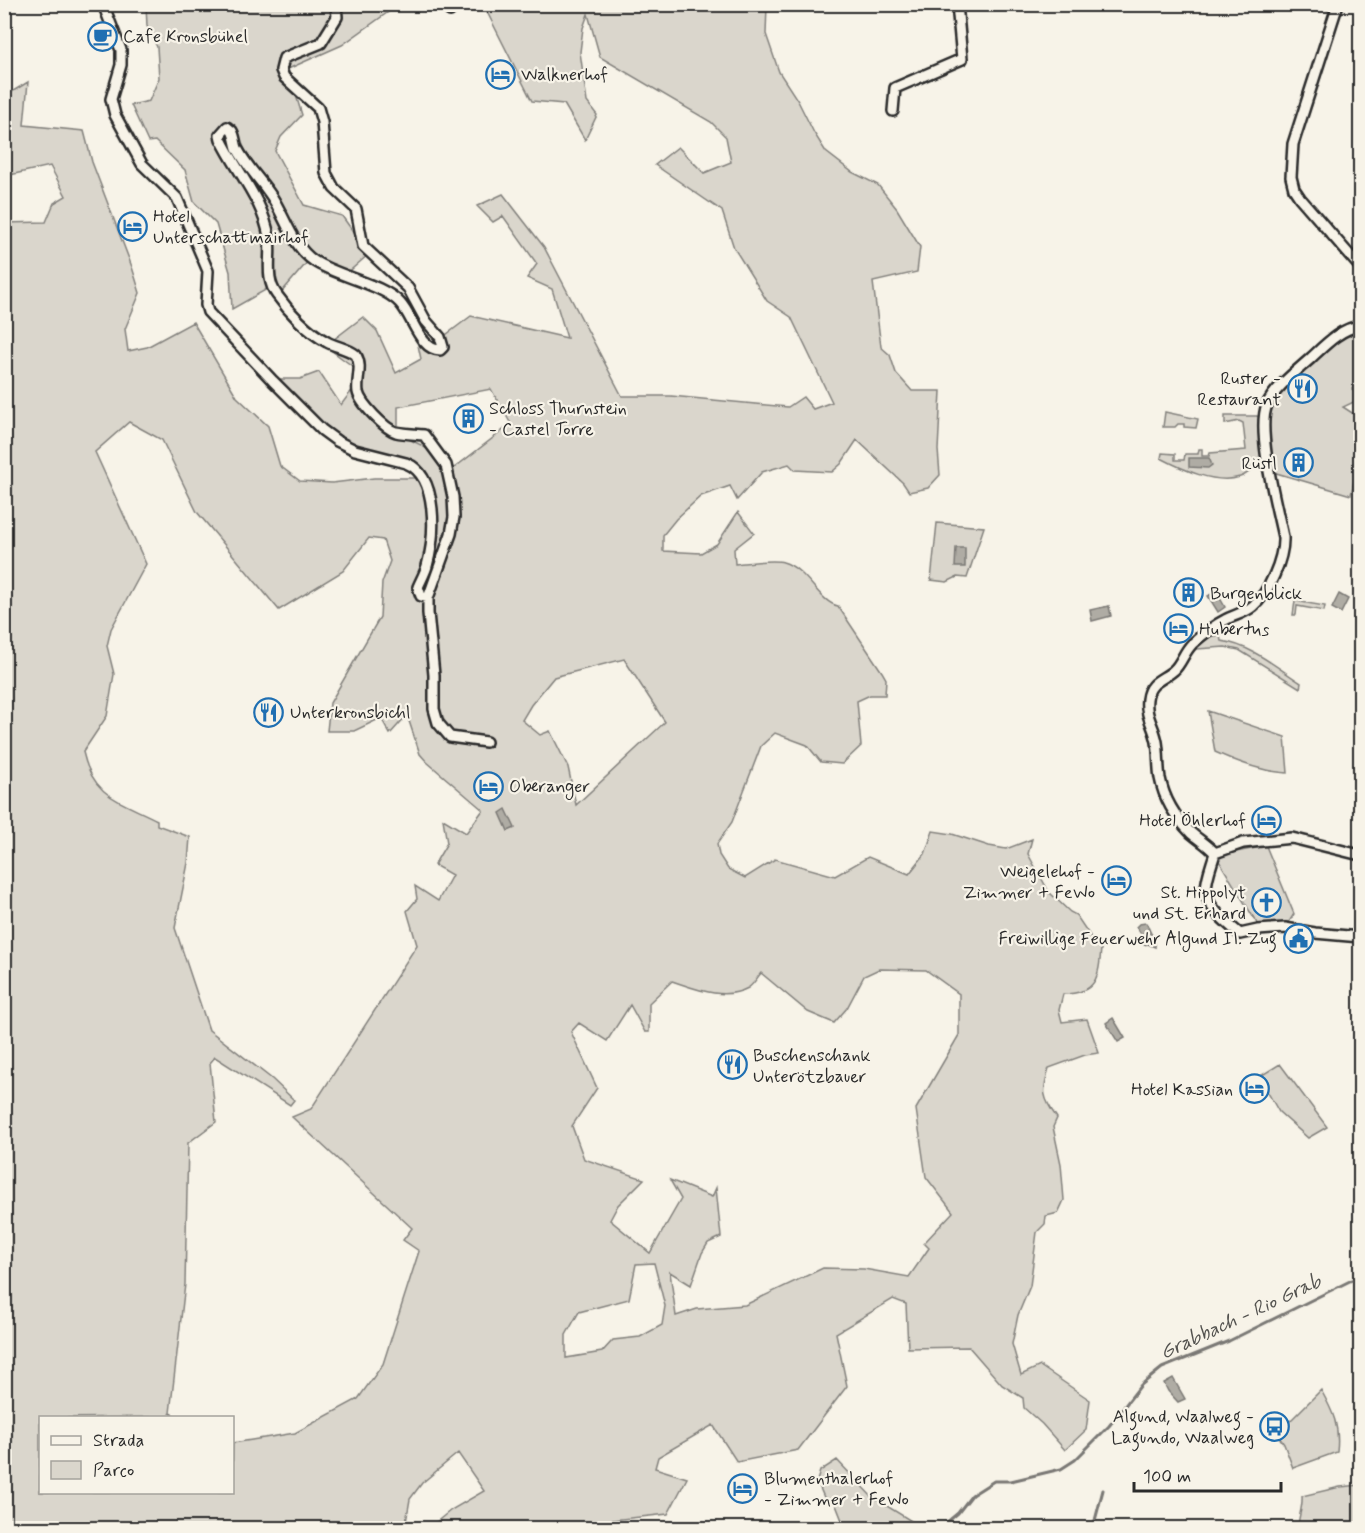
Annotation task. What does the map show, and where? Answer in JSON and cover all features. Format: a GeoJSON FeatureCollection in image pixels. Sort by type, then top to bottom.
{"type":"FeatureCollection","features":[{"type":"Feature","properties":{"kind":"street"},"geometry":{"type":"LineString","coordinates":[[103,4],[121,50],[121,64],[111,99],[115,115],[142,164],[177,198],[208,271],[206,305],[208,312],[322,430],[347,447],[406,463],[423,475],[429,491],[432,518],[427,567],[418,587],[421,596],[428,598]]}},
{"type":"Feature","properties":{"kind":"street"},"geometry":{"type":"LineString","coordinates":[[336,4],[337,17],[321,43],[284,58],[281,70],[284,77],[318,108],[322,122],[326,172],[334,188],[356,208],[363,246],[408,288],[426,321],[440,336],[443,347],[440,350],[427,345],[396,299],[310,258],[299,247],[271,196],[237,147],[232,131],[227,127],[220,135],[259,205],[267,226],[270,243],[269,273],[274,292],[317,336],[356,355],[359,368],[358,392],[363,402],[377,418],[394,432],[424,435],[446,465],[453,497],[454,518],[451,534],[428,598],[434,675],[434,709],[438,723],[450,737],[486,742]]}},
{"type":"Feature","properties":{"kind":"street"},"geometry":{"type":"LineString","coordinates":[[893,111],[894,88],[962,59],[957,4]]}},
{"type":"Feature","properties":{"kind":"street"},"geometry":{"type":"LineString","coordinates":[[1338,4],[1293,144],[1291,177],[1294,189],[1300,198],[1360,267]]}},
{"type":"Feature","properties":{"kind":"street"},"geometry":{"type":"LineString","coordinates":[[1215,853],[1177,818],[1166,799],[1160,779],[1157,742],[1153,727],[1146,715],[1149,691],[1153,684],[1175,669],[1191,645],[1224,620],[1252,608],[1269,584],[1283,549],[1283,537],[1268,467],[1265,407],[1275,393],[1321,348],[1348,329],[1360,326]]}},
{"type":"Feature","properties":{"kind":"street"},"geometry":{"type":"LineString","coordinates":[[1215,853],[1243,843],[1292,838],[1360,855]]}},
{"type":"Feature","properties":{"kind":"street"},"geometry":{"type":"LineString","coordinates":[[1215,853],[1206,896],[1221,919],[1240,934],[1285,928],[1360,937]]}},
{"type":"Feature","properties":{"kind":"green space"},"geometry":{"type":"Polygon","coordinates":[[[146,5],[398,5],[342,45],[288,69],[302,115],[281,137],[275,151],[304,205],[342,216],[369,254],[345,275],[310,259],[280,294],[267,289],[232,309],[230,272],[216,224],[194,202],[185,170],[155,141],[148,142],[131,105],[149,101],[159,78],[157,47],[147,26],[146,5]]]}},
{"type":"Feature","properties":{"kind":"green space"},"geometry":{"type":"Polygon","coordinates":[[[426,5],[767,5],[766,34],[779,72],[826,152],[852,172],[878,185],[897,209],[920,247],[917,272],[873,282],[881,347],[890,355],[896,373],[912,391],[941,391],[938,450],[940,475],[928,488],[909,492],[903,483],[857,440],[841,464],[832,472],[795,470],[789,464],[762,472],[737,500],[730,486],[701,496],[676,519],[663,535],[663,551],[701,553],[717,544],[738,512],[754,533],[734,549],[735,564],[779,561],[799,571],[825,598],[838,606],[886,679],[885,695],[870,695],[857,701],[861,746],[842,764],[821,762],[807,745],[775,733],[761,746],[732,822],[717,844],[719,855],[728,869],[745,878],[775,859],[835,876],[868,857],[909,874],[925,854],[933,831],[1006,849],[1032,839],[1028,854],[1049,892],[1076,915],[1096,945],[1101,948],[1099,967],[1094,982],[1083,991],[1063,994],[1059,1010],[1062,1022],[1087,1019],[1099,1053],[1085,1055],[1049,1068],[1044,1089],[1048,1105],[1057,1118],[1053,1127],[1061,1164],[1064,1200],[1058,1213],[1046,1216],[1045,1224],[1037,1232],[1030,1286],[1018,1315],[1012,1344],[1021,1375],[1040,1366],[1090,1400],[1086,1430],[1065,1450],[1024,1408],[1023,1398],[1002,1385],[969,1347],[908,1348],[906,1304],[893,1299],[836,1333],[847,1386],[798,1450],[737,1462],[713,1425],[658,1457],[655,1468],[687,1478],[668,1514],[537,1528],[429,1528],[451,1510],[484,1491],[458,1453],[422,1483],[410,1499],[405,1528],[5,1528],[4,223],[46,222],[54,203],[66,196],[50,166],[5,176],[5,96],[28,82],[24,125],[84,131],[92,162],[140,293],[125,329],[128,351],[147,347],[193,322],[237,397],[268,426],[280,466],[300,481],[332,483],[374,478],[421,478],[420,465],[355,446],[321,424],[279,379],[300,379],[319,372],[341,405],[353,389],[355,368],[328,348],[333,340],[363,317],[377,331],[396,373],[421,359],[416,336],[447,334],[471,316],[567,338],[552,289],[527,278],[537,264],[503,216],[493,222],[477,206],[503,194],[544,247],[622,396],[671,396],[788,407],[803,397],[813,409],[832,402],[791,317],[767,301],[734,248],[722,211],[655,165],[678,147],[704,173],[731,162],[726,137],[711,122],[600,57],[588,14],[583,28],[580,52],[587,102],[597,115],[585,140],[564,104],[532,101],[486,10],[429,9],[426,5]],[[491,389],[398,407],[398,434],[421,445],[454,468],[511,424],[491,389]],[[129,422],[95,452],[146,564],[111,629],[107,646],[114,674],[107,716],[83,752],[94,779],[110,796],[157,820],[157,825],[190,837],[188,863],[175,928],[209,1030],[272,1079],[294,1100],[290,1105],[215,1057],[210,1063],[216,1122],[188,1143],[185,1284],[170,1413],[175,1416],[39,1416],[39,1494],[234,1494],[234,1443],[295,1433],[358,1399],[383,1364],[419,1251],[403,1240],[412,1228],[292,1117],[311,1109],[417,945],[407,911],[417,899],[415,886],[438,901],[452,875],[434,865],[447,843],[443,819],[466,833],[483,810],[420,754],[407,715],[390,734],[381,718],[354,731],[327,731],[330,703],[380,617],[382,583],[390,561],[383,540],[369,538],[343,571],[279,610],[197,512],[162,440],[129,422]],[[624,659],[554,677],[522,720],[540,735],[550,731],[568,767],[576,805],[665,722],[624,659]],[[879,969],[864,976],[847,1008],[834,1023],[808,1012],[761,973],[748,988],[729,994],[710,992],[672,981],[649,1003],[649,1032],[645,1032],[630,1005],[607,1041],[579,1023],[571,1032],[597,1088],[572,1126],[584,1159],[644,1179],[618,1205],[610,1220],[650,1253],[681,1199],[670,1180],[712,1197],[716,1188],[721,1237],[708,1243],[702,1253],[691,1285],[670,1272],[676,1316],[697,1309],[745,1305],[823,1268],[864,1269],[909,1277],[929,1248],[924,1243],[953,1212],[926,1177],[916,1109],[959,1035],[959,994],[926,970],[879,969]],[[654,1263],[636,1264],[629,1299],[579,1312],[566,1335],[566,1358],[602,1352],[613,1340],[640,1337],[662,1325],[665,1306],[654,1263]]]}},
{"type":"Feature","properties":{"kind":"green space"},"geometry":{"type":"Polygon","coordinates":[[[1360,326],[1360,380],[1352,389],[1360,399],[1343,407],[1360,418],[1360,461],[1351,495],[1273,472],[1267,461],[1269,401],[1321,348],[1360,326]]]}},
{"type":"Feature","properties":{"kind":"green space"},"geometry":{"type":"Polygon","coordinates":[[[1165,412],[1198,419],[1196,428],[1184,427],[1184,424],[1163,427],[1165,412]]]}},
{"type":"Feature","properties":{"kind":"green space"},"geometry":{"type":"Polygon","coordinates":[[[1225,416],[1261,418],[1263,461],[1246,474],[1230,479],[1220,479],[1199,475],[1161,458],[1162,453],[1175,454],[1175,460],[1184,460],[1185,454],[1198,454],[1199,449],[1202,449],[1202,456],[1209,456],[1210,453],[1246,450],[1243,423],[1239,421],[1225,424],[1225,416]]]}},
{"type":"Feature","properties":{"kind":"green space"},"geometry":{"type":"Polygon","coordinates":[[[937,523],[984,527],[967,578],[957,577],[947,582],[931,580],[937,523]]]}},
{"type":"Feature","properties":{"kind":"green space"},"geometry":{"type":"Polygon","coordinates":[[[1295,601],[1325,606],[1324,611],[1297,606],[1296,615],[1293,615],[1295,601]]]}},
{"type":"Feature","properties":{"kind":"green space"},"geometry":{"type":"Polygon","coordinates":[[[1203,636],[1220,636],[1221,641],[1253,652],[1301,683],[1300,688],[1239,650],[1225,647],[1197,649],[1195,642],[1203,636]]]}},
{"type":"Feature","properties":{"kind":"green space"},"geometry":{"type":"Polygon","coordinates":[[[1208,711],[1285,737],[1288,773],[1250,766],[1215,752],[1208,711]]]}},
{"type":"Feature","properties":{"kind":"green space"},"geometry":{"type":"Polygon","coordinates":[[[1266,846],[1294,914],[1289,922],[1258,925],[1219,861],[1221,855],[1266,846]]]}},
{"type":"Feature","properties":{"kind":"green space"},"geometry":{"type":"Polygon","coordinates":[[[1280,1064],[1327,1127],[1308,1138],[1279,1112],[1259,1077],[1280,1064]]]}},
{"type":"Feature","properties":{"kind":"green space"},"geometry":{"type":"Polygon","coordinates":[[[1321,1390],[1335,1420],[1337,1452],[1293,1468],[1284,1444],[1277,1434],[1321,1390]]]}},
{"type":"Feature","properties":{"kind":"green space"},"geometry":{"type":"Polygon","coordinates":[[[837,1460],[872,1497],[921,1527],[927,1528],[845,1528],[834,1500],[826,1502],[817,1481],[820,1471],[837,1460]]]}},
{"type":"Feature","properties":{"kind":"green space"},"geometry":{"type":"Polygon","coordinates":[[[1360,1485],[1360,1528],[1298,1528],[1302,1496],[1360,1485]]]}},
{"type":"Feature","properties":{"kind":"shaded area"},"geometry":{"type":"Polygon","coordinates":[[[1189,458],[1209,458],[1212,465],[1208,468],[1189,467],[1189,458]]]}},
{"type":"Feature","properties":{"kind":"shaded area"},"geometry":{"type":"Polygon","coordinates":[[[956,548],[965,548],[965,567],[955,567],[956,548]]]}},
{"type":"Feature","properties":{"kind":"shaded area"},"geometry":{"type":"Polygon","coordinates":[[[1216,591],[1225,607],[1218,612],[1208,596],[1216,591]]]}},
{"type":"Feature","properties":{"kind":"shaded area"},"geometry":{"type":"Polygon","coordinates":[[[1339,594],[1348,599],[1341,613],[1332,608],[1339,594]]]}},
{"type":"Feature","properties":{"kind":"shaded area"},"geometry":{"type":"Polygon","coordinates":[[[1109,606],[1111,616],[1092,621],[1090,610],[1109,606]]]}},
{"type":"Feature","properties":{"kind":"shaded area"},"geometry":{"type":"Polygon","coordinates":[[[506,809],[515,828],[508,831],[500,813],[506,809]]]}},
{"type":"Feature","properties":{"kind":"shaded area"},"geometry":{"type":"Polygon","coordinates":[[[1146,923],[1155,938],[1155,947],[1144,945],[1141,940],[1142,935],[1136,927],[1146,923]]]}},
{"type":"Feature","properties":{"kind":"shaded area"},"geometry":{"type":"Polygon","coordinates":[[[1113,1018],[1125,1038],[1118,1042],[1106,1023],[1113,1018]]]}},
{"type":"Feature","properties":{"kind":"shaded area"},"geometry":{"type":"Polygon","coordinates":[[[1173,1378],[1185,1399],[1178,1402],[1164,1383],[1173,1378]]]}},
{"type":"Feature","properties":{"kind":"waterway","name":"Grabbach - Rio Grab"},"geometry":{"type":"LineString","coordinates":[[940,1528],[958,1513],[972,1495],[994,1481],[1011,1481],[1061,1469],[1075,1460],[1109,1426],[1141,1385],[1162,1368],[1229,1341],[1360,1276]]}},
{"type":"Feature","properties":{"kind":"waterway"},"geometry":{"type":"LineString","coordinates":[[1093,1528],[1103,1490]]}},
{"type":"Feature","properties":{"kind":"place","name":"Cafe Kronsbühel"},"geometry":{"type":"Point","coordinates":[102,36]}},
{"type":"Feature","properties":{"kind":"place","name":"Walknerhof"},"geometry":{"type":"Point","coordinates":[500,74]}},
{"type":"Feature","properties":{"kind":"place","name":"Hotel Unterschattmairhof"},"geometry":{"type":"Point","coordinates":[132,226]}},
{"type":"Feature","properties":{"kind":"place","name":"Ruster - Restaurant"},"geometry":{"type":"Point","coordinates":[1302,388]}},
{"type":"Feature","properties":{"kind":"place","name":"Schloss Thurnstein - Castel Torre"},"geometry":{"type":"Point","coordinates":[468,418]}},
{"type":"Feature","properties":{"kind":"place","name":"Rüstl"},"geometry":{"type":"Point","coordinates":[1298,463]}},
{"type":"Feature","properties":{"kind":"place","name":"Burgenblick"},"geometry":{"type":"Point","coordinates":[1189,593]}},
{"type":"Feature","properties":{"kind":"place","name":"Hubertus"},"geometry":{"type":"Point","coordinates":[1178,629]}},
{"type":"Feature","properties":{"kind":"place","name":"Unterkronsbichl"},"geometry":{"type":"Point","coordinates":[269,712]}},
{"type":"Feature","properties":{"kind":"place","name":"Oberanger"},"geometry":{"type":"Point","coordinates":[488,786]}},
{"type":"Feature","properties":{"kind":"place","name":"Hotel Öhlerhof"},"geometry":{"type":"Point","coordinates":[1267,820]}},
{"type":"Feature","properties":{"kind":"place","name":"Weigelehof - Zimmer + FeWo"},"geometry":{"type":"Point","coordinates":[1116,881]}},
{"type":"Feature","properties":{"kind":"place","name":"St. Hippolyt und St. Erhard"},"geometry":{"type":"Point","coordinates":[1267,902]}},
{"type":"Feature","properties":{"kind":"place","name":"Freiwillige Feuerwehr Algund II. Zug"},"geometry":{"type":"Point","coordinates":[1298,938]}},
{"type":"Feature","properties":{"kind":"place","name":"Buschenschank Unterötzbauer"},"geometry":{"type":"Point","coordinates":[732,1065]}},
{"type":"Feature","properties":{"kind":"place","name":"Hotel Kassian"},"geometry":{"type":"Point","coordinates":[1254,1089]}},
{"type":"Feature","properties":{"kind":"place","name":"Algund, Waalweg - Lagundo, Waalweg"},"geometry":{"type":"Point","coordinates":[1275,1426]}},
{"type":"Feature","properties":{"kind":"place","name":"Blumenthalerhof - Zimmer + FeWo"},"geometry":{"type":"Point","coordinates":[743,1488]}}]}
